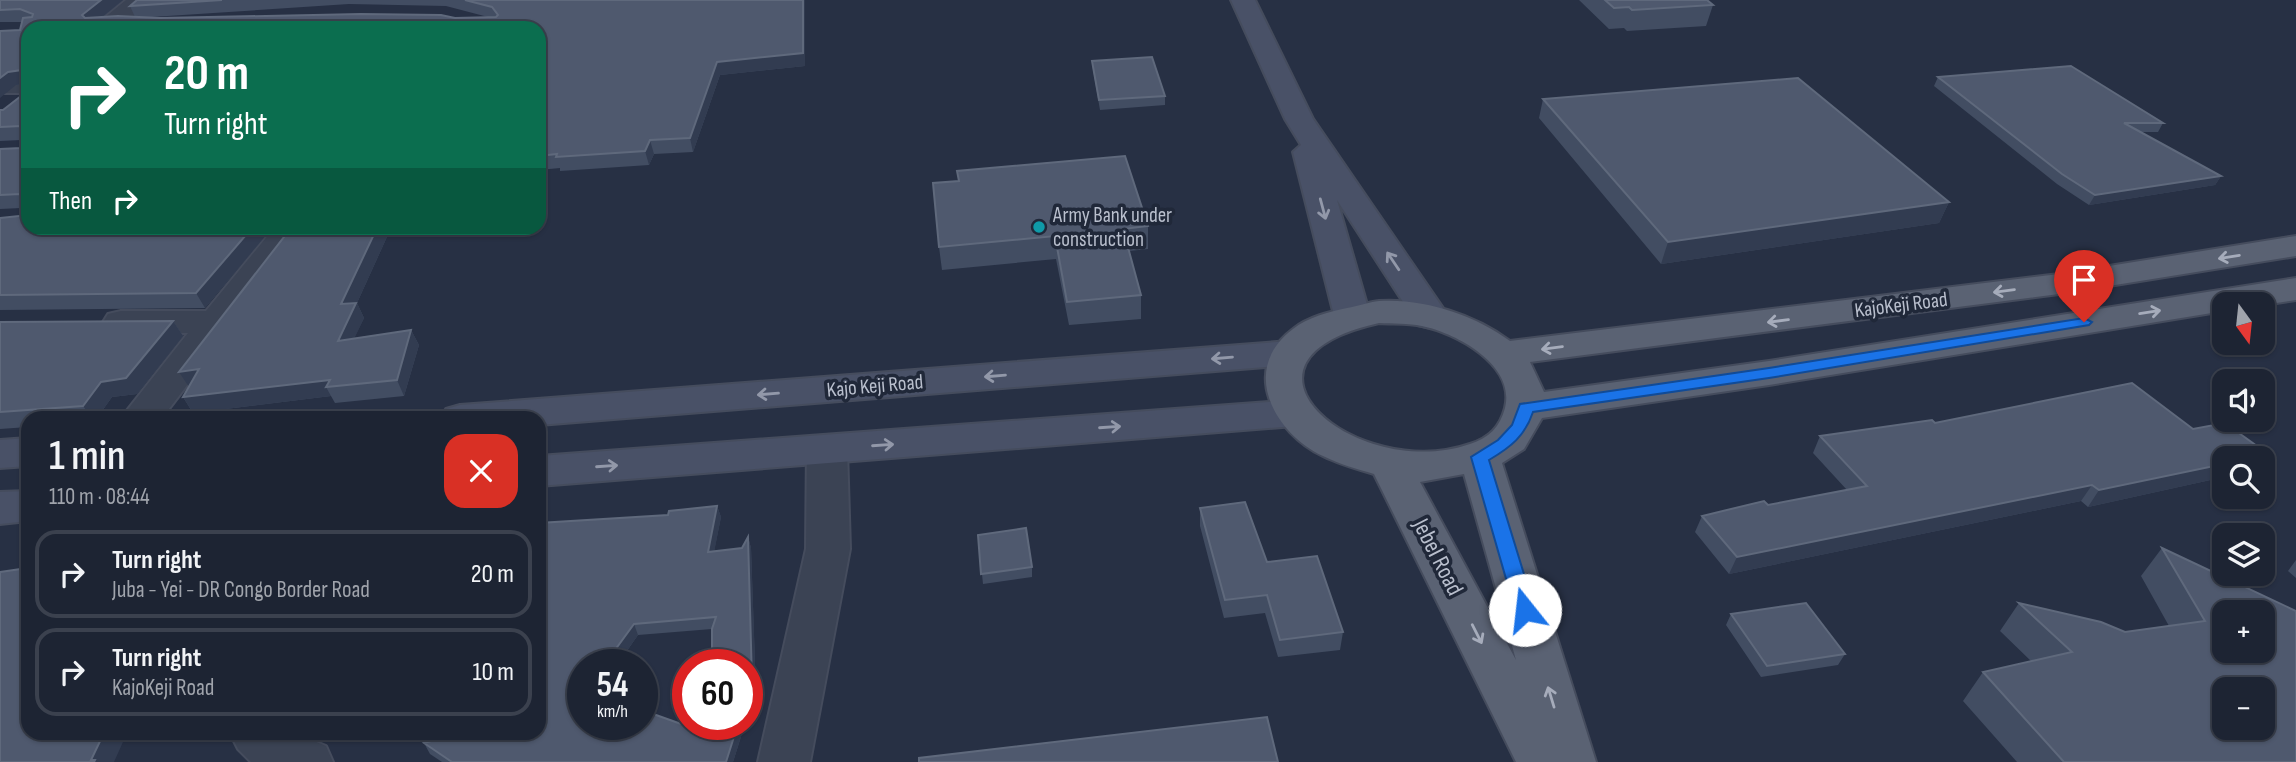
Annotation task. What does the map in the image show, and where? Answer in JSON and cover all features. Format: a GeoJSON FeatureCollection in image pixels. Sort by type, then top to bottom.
{"type":"FeatureCollection","features":[{"type":"Feature","properties":{"kind":"main road"},"geometry":{"type":"LineString","coordinates":[[1244,0],[1299,120],[1431,317]]}},
{"type":"Feature","properties":{"kind":"main road"},"geometry":{"type":"LineString","coordinates":[[1299,120],[1352,315]]}},
{"type":"Feature","properties":{"kind":"main road","name":"KajoKeji Road"},"geometry":{"type":"LineString","coordinates":[[1504,354],[2059,284],[2296,246]]}},
{"type":"Feature","properties":{"kind":"main road"},"geometry":{"type":"LineString","coordinates":[[1526,407],[1769,373],[2296,289]]}},
{"type":"Feature","properties":{"kind":"main road"},"geometry":{"type":"LineString","coordinates":[[1379,312],[1431,317],[1458,326],[1483,339],[1504,354],[1521,380],[1525,389],[1526,407],[1519,427],[1504,444],[1480,457],[1421,467],[1390,464],[1360,457],[1334,445],[1311,430],[1295,413],[1284,392],[1283,372],[1290,353],[1300,340],[1314,329],[1352,315],[1379,312]]}},
{"type":"Feature","properties":{"kind":"main road","name":"Kajo Keji Road"},"geometry":{"type":"LineString","coordinates":[[546,411],[1290,353]]}},
{"type":"Feature","properties":{"kind":"main road"},"geometry":{"type":"LineString","coordinates":[[546,470],[1295,413]]}},
{"type":"Feature","properties":{"kind":"main road"},"geometry":{"type":"LineString","coordinates":[[0,454],[21,452]]}},
{"type":"Feature","properties":{"kind":"main road"},"geometry":{"type":"LineString","coordinates":[[1480,457],[1570,762]]}},
{"type":"Feature","properties":{"kind":"main road","name":"Jebel Road"},"geometry":{"type":"LineString","coordinates":[[1390,464],[1543,762]]}},
{"type":"Feature","properties":{"kind":"main road"},"geometry":{"type":"LineString","coordinates":[[0,508],[21,506]]}},
{"type":"Feature","properties":{"kind":"street"},"geometry":{"type":"LineString","coordinates":[[114,21],[142,0]]}},
{"type":"Feature","properties":{"kind":"street"},"geometry":{"type":"LineString","coordinates":[[0,85],[21,85]]}},
{"type":"Feature","properties":{"kind":"street"},"geometry":{"type":"LineString","coordinates":[[0,115],[21,98]]}},
{"type":"Feature","properties":{"kind":"street"},"geometry":{"type":"LineString","coordinates":[[147,411],[285,235]]}},
{"type":"Feature","properties":{"kind":"street"},"geometry":{"type":"LineString","coordinates":[[81,323],[217,322]]}},
{"type":"Feature","properties":{"kind":"street"},"geometry":{"type":"LineString","coordinates":[[784,762],[828,549],[827,449]]}},
{"type":"Feature","properties":{"kind":"street"},"geometry":{"type":"LineString","coordinates":[[262,740],[267,745],[307,762]]}},
{"type":"Feature","properties":{"kind":"building"},"geometry":{"type":"Polygon","coordinates":[[[0,0],[101,0],[82,15],[85,18],[160,18],[361,14],[441,15],[455,18],[498,15],[492,7],[465,0],[803,0],[803,53],[717,62],[690,138],[650,140],[645,151],[556,157],[557,154],[546,155],[546,21],[22,21],[23,18],[32,17],[33,14],[20,9],[0,10],[0,0]]]}},
{"type":"Feature","properties":{"kind":"building"},"geometry":{"type":"Polygon","coordinates":[[[137,0],[222,0],[130,6],[137,0]]]}},
{"type":"Feature","properties":{"kind":"building"},"geometry":{"type":"Polygon","coordinates":[[[1605,0],[1707,0],[1713,5],[1632,10],[1629,7],[1614,8],[1605,0]]]}},
{"type":"Feature","properties":{"kind":"building"},"geometry":{"type":"Polygon","coordinates":[[[21,26],[21,70],[8,72],[0,78],[0,31],[20,30],[21,26]]]}},
{"type":"Feature","properties":{"kind":"building"},"geometry":{"type":"Polygon","coordinates":[[[1152,57],[1165,96],[1099,100],[1092,61],[1152,57]]]}},
{"type":"Feature","properties":{"kind":"building"},"geometry":{"type":"Polygon","coordinates":[[[2071,66],[2163,123],[2124,123],[2221,176],[2095,195],[2062,174],[1938,77],[2071,66]]]}},
{"type":"Feature","properties":{"kind":"building"},"geometry":{"type":"Polygon","coordinates":[[[1798,78],[1949,202],[1668,242],[1543,99],[1798,78]]]}},
{"type":"Feature","properties":{"kind":"building"},"geometry":{"type":"Polygon","coordinates":[[[21,96],[21,126],[0,127],[0,110],[21,96]]]}},
{"type":"Feature","properties":{"kind":"building"},"geometry":{"type":"Polygon","coordinates":[[[21,148],[21,211],[20,194],[0,195],[0,149],[21,148]]]}},
{"type":"Feature","properties":{"kind":"building"},"geometry":{"type":"Polygon","coordinates":[[[1125,156],[1148,226],[1123,229],[1141,295],[1067,302],[1055,236],[939,247],[933,183],[959,181],[957,171],[1125,156]]]}},
{"type":"Feature","properties":{"kind":"building"},"geometry":{"type":"Polygon","coordinates":[[[21,216],[21,235],[246,235],[196,293],[0,295],[0,218],[21,216]]]}},
{"type":"Feature","properties":{"kind":"building"},"geometry":{"type":"Polygon","coordinates":[[[286,235],[374,235],[341,304],[356,303],[338,341],[411,330],[397,380],[326,387],[330,380],[183,397],[199,369],[179,372],[286,235]]]}},
{"type":"Feature","properties":{"kind":"building"},"geometry":{"type":"Polygon","coordinates":[[[173,321],[126,378],[101,382],[83,406],[0,412],[0,322],[173,321]]]}},
{"type":"Feature","properties":{"kind":"building"},"geometry":{"type":"Polygon","coordinates":[[[2132,383],[2193,429],[2212,425],[2212,432],[2237,432],[2257,446],[2212,446],[2212,466],[2099,490],[2092,485],[1737,557],[1702,516],[1764,501],[1768,505],[1867,486],[1820,436],[1932,420],[1935,423],[2132,383]]]}},
{"type":"Feature","properties":{"kind":"building"},"geometry":{"type":"Polygon","coordinates":[[[1245,502],[1267,562],[1317,556],[1343,632],[1280,640],[1267,595],[1225,600],[1200,508],[1245,502]]]}},
{"type":"Feature","properties":{"kind":"building"},"geometry":{"type":"Polygon","coordinates":[[[717,506],[708,552],[742,548],[748,537],[751,649],[712,649],[712,629],[716,617],[634,624],[616,649],[567,649],[567,740],[658,740],[658,716],[672,721],[672,740],[733,740],[726,762],[452,762],[424,743],[435,740],[546,740],[546,523],[668,515],[669,511],[717,506]]]}},
{"type":"Feature","properties":{"kind":"building"},"geometry":{"type":"Polygon","coordinates":[[[1026,528],[1032,567],[981,574],[978,535],[1026,528]]]}},
{"type":"Feature","properties":{"kind":"building"},"geometry":{"type":"Polygon","coordinates":[[[2162,548],[2212,572],[2212,586],[2243,586],[2273,600],[2212,600],[2212,663],[2275,663],[2275,601],[2296,611],[2296,762],[2064,762],[1983,672],[2072,652],[2019,603],[2101,622],[2125,632],[2205,621],[2162,548]]]}},
{"type":"Feature","properties":{"kind":"building"},"geometry":{"type":"Polygon","coordinates":[[[21,569],[21,740],[101,740],[91,760],[95,760],[94,762],[0,762],[0,572],[21,569]]]}},
{"type":"Feature","properties":{"kind":"building"},"geometry":{"type":"Polygon","coordinates":[[[1806,603],[1845,654],[1767,666],[1731,614],[1806,603]]]}},
{"type":"Feature","properties":{"kind":"building"},"geometry":{"type":"Polygon","coordinates":[[[1267,717],[1278,762],[919,762],[919,758],[1267,717]]]}},
{"type":"Feature","properties":{"kind":"place","name":"Army Bank under construction"},"geometry":{"type":"Point","coordinates":[1039,227]}},
{"type":"Feature","properties":{"kind":"route"},"geometry":{"type":"LineString","coordinates":[[1525,610],[1480,457],[1504,444],[1519,427],[1526,407],[1769,373],[2084,322]]}}]}
